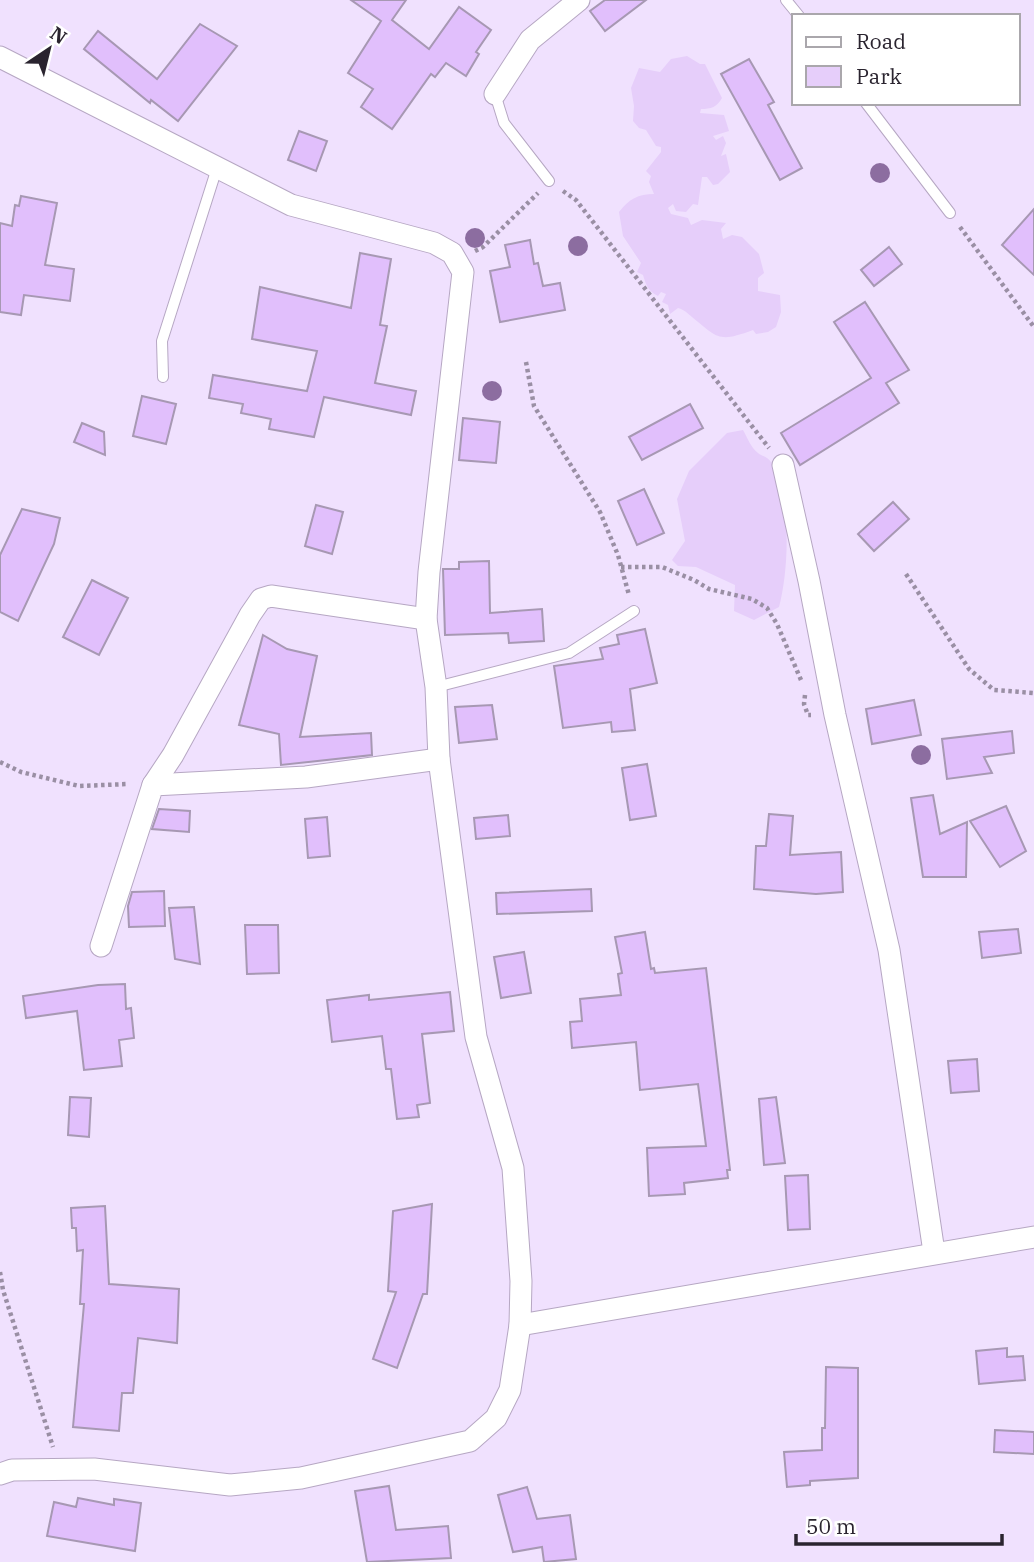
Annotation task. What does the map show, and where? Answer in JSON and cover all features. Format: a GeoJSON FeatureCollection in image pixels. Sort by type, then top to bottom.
{"type":"FeatureCollection","features":[{"type":"Feature","properties":{"kind":"street"},"geometry":{"type":"LineString","coordinates":[[495,94],[530,40],[579,0]]}},
{"type":"Feature","properties":{"kind":"street"},"geometry":{"type":"LineString","coordinates":[[0,57],[291,205],[434,243],[452,253],[463,272],[426,619],[436,687],[439,759],[476,1037],[513,1168],[521,1281],[520,1325],[510,1390],[496,1418],[470,1441],[301,1478],[230,1485],[94,1469],[12,1470],[0,1474]]}},
{"type":"Feature","properties":{"kind":"street"},"geometry":{"type":"LineString","coordinates":[[783,466],[835,715],[889,950],[934,1252]]}},
{"type":"Feature","properties":{"kind":"street"},"geometry":{"type":"LineString","coordinates":[[101,946],[153,785],[173,755],[261,599],[271,596],[426,619]]}},
{"type":"Feature","properties":{"kind":"street"},"geometry":{"type":"LineString","coordinates":[[153,785],[306,777],[439,759]]}},
{"type":"Feature","properties":{"kind":"street"},"geometry":{"type":"LineString","coordinates":[[520,1325],[1034,1237]]}},
{"type":"Feature","properties":{"kind":"lane"},"geometry":{"type":"LineString","coordinates":[[786,0],[797,14]]}},
{"type":"Feature","properties":{"kind":"lane"},"geometry":{"type":"LineString","coordinates":[[495,94],[504,123],[549,181]]}},
{"type":"Feature","properties":{"kind":"lane"},"geometry":{"type":"LineString","coordinates":[[868,105],[950,213]]}},
{"type":"Feature","properties":{"kind":"lane"},"geometry":{"type":"LineString","coordinates":[[163,377],[162,341],[217,168]]}},
{"type":"Feature","properties":{"kind":"lane"},"geometry":{"type":"LineString","coordinates":[[436,687],[569,653],[634,611]]}},
{"type":"Feature","properties":{"kind":"path"},"geometry":{"type":"LineString","coordinates":[[456,260],[483,247],[549,181],[576,200],[783,466]]}},
{"type":"Feature","properties":{"kind":"path"},"geometry":{"type":"LineString","coordinates":[[950,213],[1034,327]]}},
{"type":"Feature","properties":{"kind":"path"},"geometry":{"type":"LineString","coordinates":[[526,362],[534,406],[600,512],[618,555],[634,611]]}},
{"type":"Feature","properties":{"kind":"path"},"geometry":{"type":"LineString","coordinates":[[621,567],[662,567],[709,589],[752,599],[767,608],[795,663],[805,690],[804,704],[808,715],[818,718]]}},
{"type":"Feature","properties":{"kind":"path"},"geometry":{"type":"LineString","coordinates":[[906,574],[969,669],[994,690],[1034,693]]}},
{"type":"Feature","properties":{"kind":"path"},"geometry":{"type":"LineString","coordinates":[[0,762],[21,772],[79,786],[108,783],[153,785]]}},
{"type":"Feature","properties":{"kind":"path"},"geometry":{"type":"LineString","coordinates":[[0,1272],[2,1290],[51,1437],[57,1468]]}},
{"type":"Feature","properties":{"kind":"green space"},"geometry":{"type":"Polygon","coordinates":[[[687,56],[705,64],[722,98],[713,107],[701,109],[700,113],[724,115],[729,131],[713,136],[716,140],[723,136],[726,143],[721,156],[726,154],[730,172],[718,184],[713,185],[707,177],[702,177],[698,205],[693,204],[686,212],[676,211],[673,204],[668,208],[671,214],[688,218],[691,225],[702,220],[726,223],[721,229],[723,239],[732,235],[742,237],[759,254],[764,273],[758,278],[758,291],[780,295],[781,312],[776,327],[768,332],[756,334],[753,330],[732,336],[719,336],[678,308],[670,314],[668,305],[662,302],[666,294],[661,292],[658,296],[646,285],[643,275],[637,272],[641,263],[623,236],[619,212],[634,198],[654,194],[649,182],[651,176],[646,171],[661,152],[661,147],[656,146],[646,130],[639,128],[633,121],[631,88],[639,68],[660,72],[671,59],[687,56]]]}},
{"type":"Feature","properties":{"kind":"green space"},"geometry":{"type":"Polygon","coordinates":[[[743,430],[756,451],[771,462],[778,476],[783,494],[787,533],[785,574],[779,607],[754,620],[734,611],[735,585],[696,567],[678,566],[672,560],[685,541],[677,499],[689,471],[727,433],[743,430]]]}},
{"type":"Feature","properties":{"kind":"building"},"geometry":{"type":"Polygon","coordinates":[[[351,0],[406,0],[392,20],[429,49],[459,7],[491,30],[476,52],[479,54],[466,76],[446,63],[435,77],[431,74],[392,129],[361,107],[373,89],[348,73],[381,21],[351,0]]]}},
{"type":"Feature","properties":{"kind":"building"},"geometry":{"type":"Polygon","coordinates":[[[605,0],[646,0],[605,31],[590,11],[605,0]]]}},
{"type":"Feature","properties":{"kind":"building"},"geometry":{"type":"Polygon","coordinates":[[[200,24],[237,46],[178,121],[151,100],[150,103],[84,49],[98,31],[157,79],[200,24]]]}},
{"type":"Feature","properties":{"kind":"building"},"geometry":{"type":"Polygon","coordinates":[[[749,59],[774,102],[768,105],[802,168],[780,180],[721,74],[749,59]]]}},
{"type":"Feature","properties":{"kind":"building"},"geometry":{"type":"Polygon","coordinates":[[[299,131],[327,141],[316,171],[288,160],[299,131]]]}},
{"type":"Feature","properties":{"kind":"building"},"geometry":{"type":"Polygon","coordinates":[[[21,196],[57,203],[45,265],[74,269],[70,301],[24,295],[21,315],[0,312],[0,223],[12,226],[15,205],[19,206],[21,196]]]}},
{"type":"Feature","properties":{"kind":"building"},"geometry":{"type":"Polygon","coordinates":[[[1034,209],[1034,275],[1002,245],[1034,209]]]}},
{"type":"Feature","properties":{"kind":"building"},"geometry":{"type":"Polygon","coordinates":[[[530,240],[534,264],[538,263],[543,286],[560,283],[565,310],[500,322],[490,271],[510,267],[505,245],[530,240]]]}},
{"type":"Feature","properties":{"kind":"building"},"geometry":{"type":"Polygon","coordinates":[[[889,247],[902,264],[874,286],[861,270],[889,247]]]}},
{"type":"Feature","properties":{"kind":"building"},"geometry":{"type":"Polygon","coordinates":[[[360,253],[391,259],[380,325],[387,326],[375,383],[416,391],[411,415],[324,397],[314,437],[269,429],[271,419],[241,413],[243,404],[209,398],[213,375],[307,391],[317,351],[252,339],[260,287],[351,308],[360,253]]]}},
{"type":"Feature","properties":{"kind":"building"},"geometry":{"type":"Polygon","coordinates":[[[865,302],[909,370],[886,383],[899,403],[800,465],[781,433],[871,378],[834,322],[865,302]]]}},
{"type":"Feature","properties":{"kind":"building"},"geometry":{"type":"Polygon","coordinates":[[[142,396],[176,404],[166,444],[133,436],[142,396]]]}},
{"type":"Feature","properties":{"kind":"building"},"geometry":{"type":"Polygon","coordinates":[[[690,404],[703,428],[642,460],[629,437],[690,404]]]}},
{"type":"Feature","properties":{"kind":"building"},"geometry":{"type":"Polygon","coordinates":[[[463,418],[500,422],[496,463],[459,460],[463,418]]]}},
{"type":"Feature","properties":{"kind":"building"},"geometry":{"type":"Polygon","coordinates":[[[82,423],[104,432],[105,455],[74,442],[82,423]]]}},
{"type":"Feature","properties":{"kind":"building"},"geometry":{"type":"Polygon","coordinates":[[[644,489],[664,533],[637,545],[618,501],[644,489]]]}},
{"type":"Feature","properties":{"kind":"building"},"geometry":{"type":"Polygon","coordinates":[[[893,502],[909,519],[874,551],[858,534],[893,502]]]}},
{"type":"Feature","properties":{"kind":"building"},"geometry":{"type":"Polygon","coordinates":[[[316,505],[343,512],[332,554],[305,546],[316,505]]]}},
{"type":"Feature","properties":{"kind":"building"},"geometry":{"type":"Polygon","coordinates":[[[22,509],[60,518],[54,544],[18,621],[0,612],[0,555],[22,509]]]}},
{"type":"Feature","properties":{"kind":"building"},"geometry":{"type":"Polygon","coordinates":[[[489,561],[490,613],[542,609],[544,641],[509,643],[508,633],[445,635],[443,569],[459,569],[459,562],[489,561]]]}},
{"type":"Feature","properties":{"kind":"building"},"geometry":{"type":"Polygon","coordinates":[[[92,580],[128,598],[99,655],[63,637],[92,580]]]}},
{"type":"Feature","properties":{"kind":"building"},"geometry":{"type":"Polygon","coordinates":[[[645,629],[657,683],[630,689],[635,730],[612,732],[611,722],[563,728],[554,666],[603,659],[600,648],[619,644],[617,635],[645,629]]]}},
{"type":"Feature","properties":{"kind":"building"},"geometry":{"type":"Polygon","coordinates":[[[263,635],[287,649],[317,656],[300,737],[371,733],[372,755],[281,765],[279,734],[239,725],[263,635]]]}},
{"type":"Feature","properties":{"kind":"building"},"geometry":{"type":"Polygon","coordinates":[[[914,700],[921,735],[872,744],[866,709],[914,700]]]}},
{"type":"Feature","properties":{"kind":"building"},"geometry":{"type":"Polygon","coordinates":[[[492,705],[497,739],[459,743],[455,707],[492,705]]]}},
{"type":"Feature","properties":{"kind":"building"},"geometry":{"type":"Polygon","coordinates":[[[1012,731],[1014,753],[984,757],[992,773],[947,779],[942,739],[1012,731]]]}},
{"type":"Feature","properties":{"kind":"building"},"geometry":{"type":"Polygon","coordinates":[[[647,764],[656,816],[630,820],[622,768],[647,764]]]}},
{"type":"Feature","properties":{"kind":"building"},"geometry":{"type":"Polygon","coordinates":[[[933,795],[940,834],[967,822],[966,877],[923,877],[911,798],[933,795]]]}},
{"type":"Feature","properties":{"kind":"building"},"geometry":{"type":"Polygon","coordinates":[[[1006,806],[1026,851],[1000,867],[970,821],[1006,806]]]}},
{"type":"Feature","properties":{"kind":"building"},"geometry":{"type":"Polygon","coordinates":[[[159,809],[190,811],[189,832],[152,829],[159,809]]]}},
{"type":"Feature","properties":{"kind":"building"},"geometry":{"type":"Polygon","coordinates":[[[769,814],[793,816],[790,855],[841,852],[843,892],[816,894],[754,889],[756,846],[766,846],[769,814]]]}},
{"type":"Feature","properties":{"kind":"building"},"geometry":{"type":"Polygon","coordinates":[[[508,815],[510,836],[476,839],[474,818],[508,815]]]}},
{"type":"Feature","properties":{"kind":"building"},"geometry":{"type":"Polygon","coordinates":[[[327,817],[330,856],[308,858],[305,819],[327,817]]]}},
{"type":"Feature","properties":{"kind":"building"},"geometry":{"type":"Polygon","coordinates":[[[591,889],[592,911],[497,914],[496,893],[591,889]]]}},
{"type":"Feature","properties":{"kind":"building"},"geometry":{"type":"Polygon","coordinates":[[[164,891],[165,926],[129,927],[128,906],[132,892],[164,891]]]}},
{"type":"Feature","properties":{"kind":"building"},"geometry":{"type":"Polygon","coordinates":[[[194,907],[200,964],[175,959],[169,908],[194,907]]]}},
{"type":"Feature","properties":{"kind":"building"},"geometry":{"type":"Polygon","coordinates":[[[245,925],[278,925],[279,973],[247,974],[245,925]]]}},
{"type":"Feature","properties":{"kind":"building"},"geometry":{"type":"Polygon","coordinates":[[[1018,929],[1021,953],[982,958],[979,932],[1018,929]]]}},
{"type":"Feature","properties":{"kind":"building"},"geometry":{"type":"Polygon","coordinates":[[[645,932],[651,969],[654,968],[655,973],[706,968],[730,1170],[727,1170],[728,1178],[684,1183],[685,1194],[649,1196],[647,1148],[706,1146],[698,1084],[640,1090],[636,1042],[572,1048],[570,1022],[582,1021],[580,999],[621,995],[618,974],[622,973],[615,937],[645,932]]]}},
{"type":"Feature","properties":{"kind":"building"},"geometry":{"type":"Polygon","coordinates":[[[524,952],[531,993],[501,998],[494,957],[524,952]]]}},
{"type":"Feature","properties":{"kind":"building"},"geometry":{"type":"Polygon","coordinates":[[[125,984],[126,1009],[131,1008],[134,1038],[119,1040],[122,1066],[84,1070],[77,1011],[26,1018],[23,996],[98,985],[125,984]]]}},
{"type":"Feature","properties":{"kind":"building"},"geometry":{"type":"Polygon","coordinates":[[[450,992],[454,1031],[422,1034],[430,1103],[417,1105],[419,1117],[397,1119],[391,1069],[386,1069],[382,1036],[332,1042],[327,1000],[369,995],[369,1000],[450,992]]]}},
{"type":"Feature","properties":{"kind":"building"},"geometry":{"type":"Polygon","coordinates":[[[977,1059],[979,1091],[951,1093],[948,1061],[977,1059]]]}},
{"type":"Feature","properties":{"kind":"building"},"geometry":{"type":"Polygon","coordinates":[[[70,1097],[91,1098],[89,1137],[68,1135],[70,1097]]]}},
{"type":"Feature","properties":{"kind":"building"},"geometry":{"type":"Polygon","coordinates":[[[776,1097],[785,1163],[764,1165],[759,1099],[776,1097]]]}},
{"type":"Feature","properties":{"kind":"building"},"geometry":{"type":"Polygon","coordinates":[[[808,1175],[810,1229],[788,1230],[785,1176],[808,1175]]]}},
{"type":"Feature","properties":{"kind":"building"},"geometry":{"type":"Polygon","coordinates":[[[432,1204],[427,1294],[423,1294],[397,1368],[373,1359],[396,1292],[388,1291],[393,1211],[432,1204]]]}},
{"type":"Feature","properties":{"kind":"building"},"geometry":{"type":"Polygon","coordinates":[[[105,1206],[109,1284],[179,1289],[177,1343],[138,1338],[133,1393],[122,1393],[119,1431],[73,1427],[84,1304],[80,1304],[83,1250],[77,1251],[76,1228],[72,1228],[71,1208],[105,1206]]]}},
{"type":"Feature","properties":{"kind":"building"},"geometry":{"type":"Polygon","coordinates":[[[1007,1348],[1007,1357],[1023,1356],[1025,1380],[979,1384],[976,1351],[1007,1348]]]}},
{"type":"Feature","properties":{"kind":"building"},"geometry":{"type":"Polygon","coordinates":[[[826,1367],[858,1368],[858,1478],[810,1481],[810,1485],[787,1487],[784,1452],[822,1450],[826,1367]]]}},
{"type":"Feature","properties":{"kind":"building"},"geometry":{"type":"Polygon","coordinates":[[[995,1430],[1034,1432],[1034,1454],[994,1452],[995,1430]]]}},
{"type":"Feature","properties":{"kind":"building"},"geometry":{"type":"Polygon","coordinates":[[[389,1486],[396,1530],[448,1526],[451,1558],[367,1562],[355,1491],[389,1486]]]}},
{"type":"Feature","properties":{"kind":"building"},"geometry":{"type":"Polygon","coordinates":[[[527,1487],[537,1519],[570,1515],[576,1559],[544,1562],[542,1547],[513,1552],[498,1495],[527,1487]]]}},
{"type":"Feature","properties":{"kind":"building"},"geometry":{"type":"Polygon","coordinates":[[[78,1498],[114,1505],[114,1499],[141,1503],[135,1551],[47,1536],[54,1502],[76,1507],[78,1498]]]}}]}
